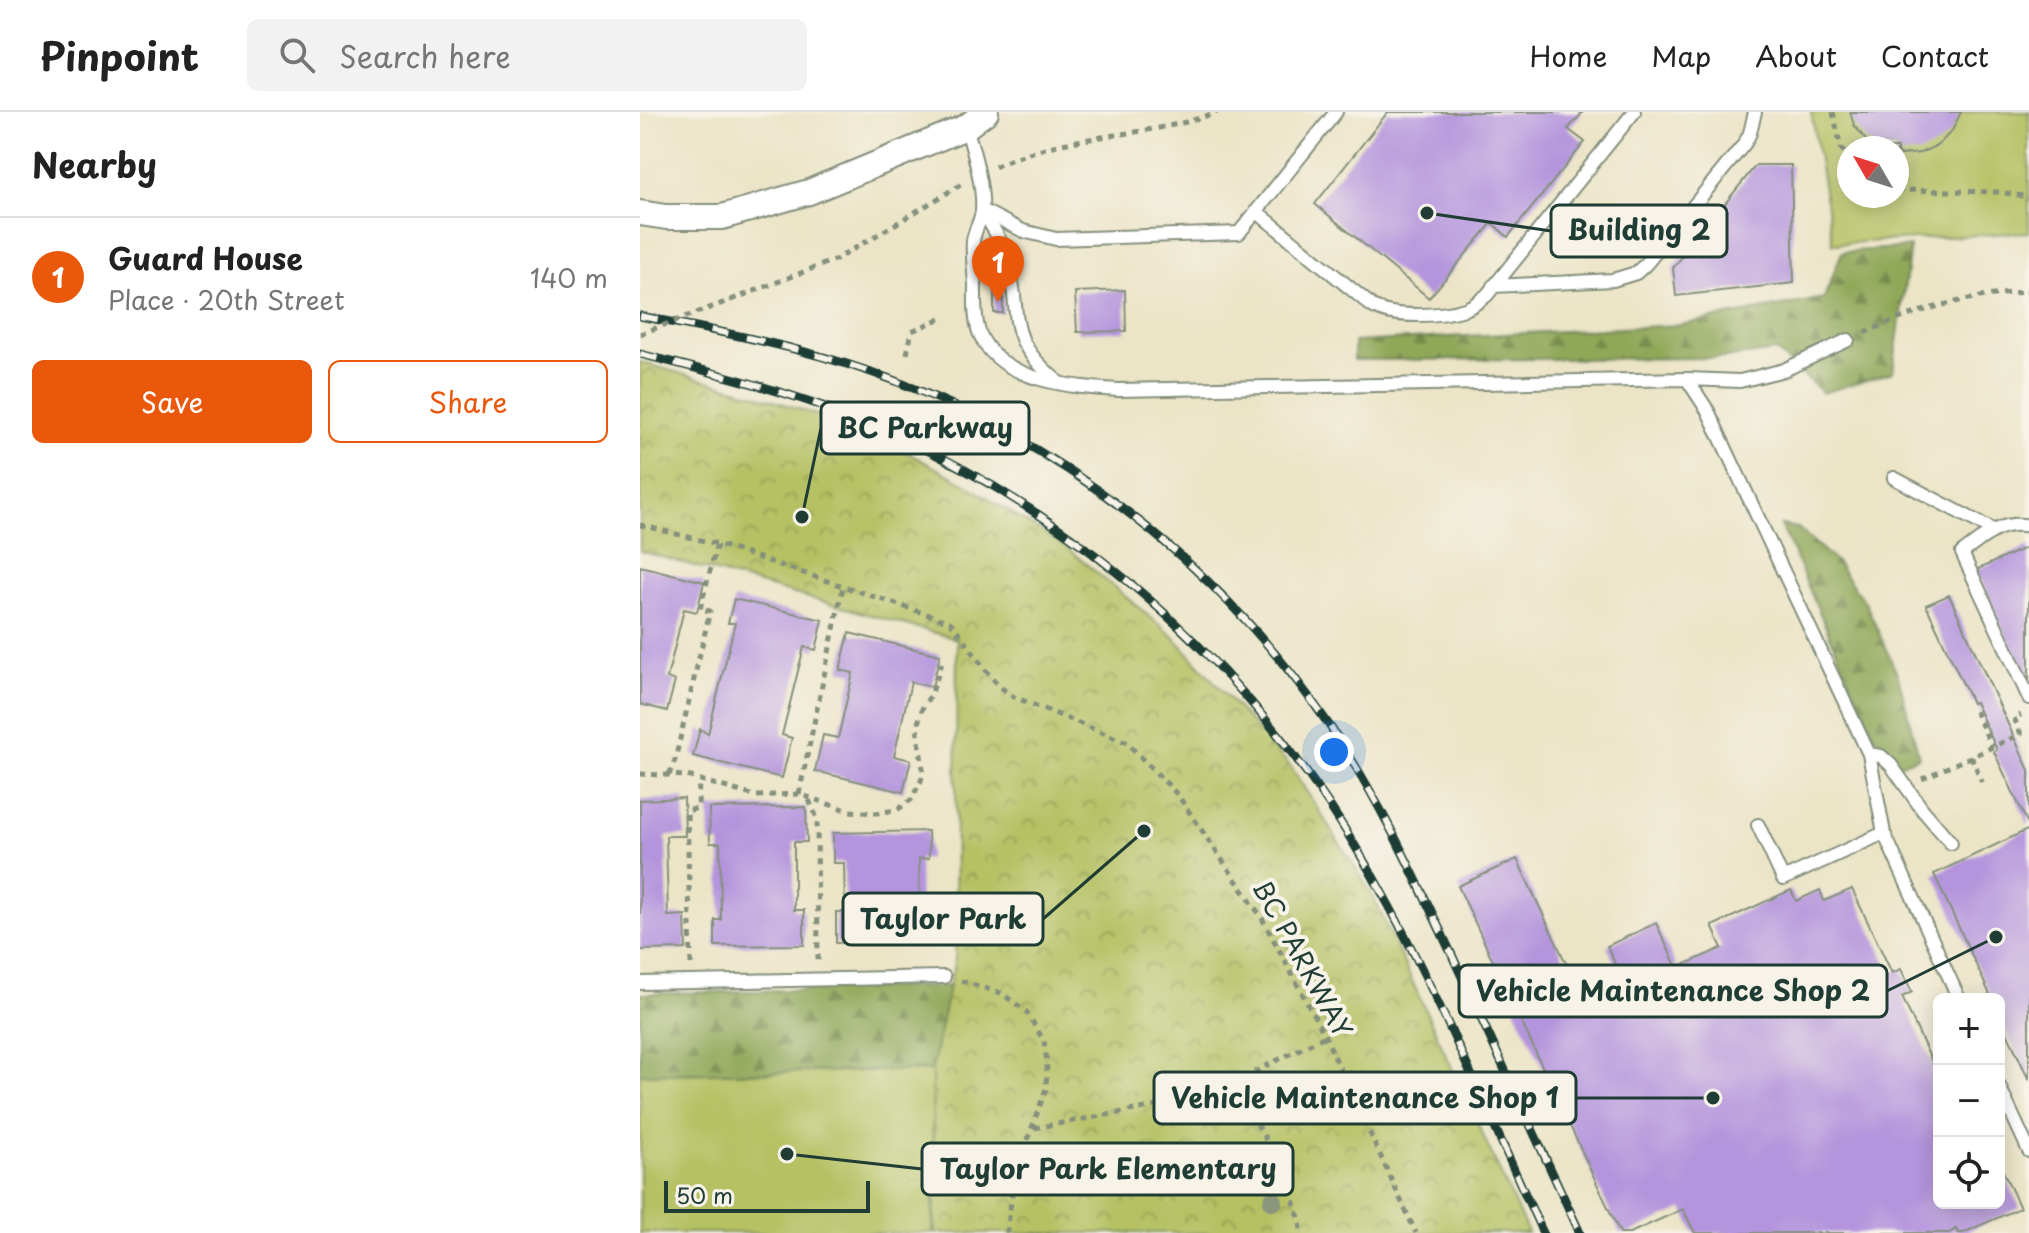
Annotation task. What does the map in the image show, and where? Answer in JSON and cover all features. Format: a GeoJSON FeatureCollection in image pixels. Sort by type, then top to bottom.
{"type":"FeatureCollection","features":[{"type":"Feature","properties":{"kind":"street"},"geometry":{"type":"LineString","coordinates":[[640,213],[666,217],[722,217],[809,192],[966,127],[986,112]]}},
{"type":"Feature","properties":{"kind":"lane"},"geometry":{"type":"LineString","coordinates":[[982,210],[1023,231],[1056,239],[1239,233],[1336,112]]}},
{"type":"Feature","properties":{"kind":"lane"},"geometry":{"type":"LineString","coordinates":[[1256,211],[1382,312],[1395,315],[1455,311],[1473,305],[1493,286],[1634,112]]}},
{"type":"Feature","properties":{"kind":"lane"},"geometry":{"type":"LineString","coordinates":[[1493,286],[1613,280],[1636,273],[1745,143],[1755,112]]}},
{"type":"Feature","properties":{"kind":"lane"},"geometry":{"type":"LineString","coordinates":[[966,127],[976,158],[982,210],[973,241],[975,311],[983,340],[993,355],[1008,367],[1032,377],[1119,390],[1687,379],[1740,381],[1784,370],[1848,340]]}},
{"type":"Feature","properties":{"kind":"lane"},"geometry":{"type":"LineString","coordinates":[[982,210],[1000,239],[1007,259],[1019,336],[1041,367],[1059,382]]}},
{"type":"Feature","properties":{"kind":"lane"},"geometry":{"type":"LineString","coordinates":[[1687,379],[1708,411],[1869,754],[1884,833],[1956,993]]}},
{"type":"Feature","properties":{"kind":"lane"},"geometry":{"type":"LineString","coordinates":[[1894,478],[1993,530]]}},
{"type":"Feature","properties":{"kind":"lane"},"geometry":{"type":"LineString","coordinates":[[2029,526],[2013,522],[1993,530],[1962,553],[2029,698]]}},
{"type":"Feature","properties":{"kind":"lane"},"geometry":{"type":"LineString","coordinates":[[1869,754],[1881,756],[1891,765],[1951,843]]}},
{"type":"Feature","properties":{"kind":"lane"},"geometry":{"type":"LineString","coordinates":[[1758,825],[1783,879],[1884,833]]}},
{"type":"Feature","properties":{"kind":"lane"},"geometry":{"type":"LineString","coordinates":[[640,983],[944,977]]}},
{"type":"Feature","properties":{"kind":"lane"},"geometry":{"type":"LineString","coordinates":[[2005,1099],[2029,1151]]}},
{"type":"Feature","properties":{"kind":"path"},"geometry":{"type":"LineString","coordinates":[[1833,112],[1838,136]]}},
{"type":"Feature","properties":{"kind":"path"},"geometry":{"type":"LineString","coordinates":[[1909,190],[1999,192],[2029,197]]}},
{"type":"Feature","properties":{"kind":"path"},"geometry":{"type":"LineString","coordinates":[[1848,340],[1889,322],[1949,302],[2029,292]]}},
{"type":"Feature","properties":{"kind":"path"},"geometry":{"type":"LineString","coordinates":[[640,334],[731,300]]}},
{"type":"Feature","properties":{"kind":"path"},"geometry":{"type":"LineString","coordinates":[[907,354],[912,331],[944,317]]}},
{"type":"Feature","properties":{"kind":"path","name":"BC PARKWAY"},"geometry":{"type":"LineString","coordinates":[[640,525],[717,544],[950,622],[1000,688],[1014,697],[1126,742],[1177,794],[1253,906],[1325,1036],[1416,1233]]}},
{"type":"Feature","properties":{"kind":"path"},"geometry":{"type":"LineString","coordinates":[[669,775],[710,611],[700,609],[717,544]]}},
{"type":"Feature","properties":{"kind":"path"},"geometry":{"type":"LineString","coordinates":[[799,794],[843,586]]}},
{"type":"Feature","properties":{"kind":"path"},"geometry":{"type":"LineString","coordinates":[[640,774],[687,776],[755,796],[799,794],[809,800],[822,800],[849,811],[876,813],[897,810],[911,800],[918,790],[923,769],[917,727],[942,663]]}},
{"type":"Feature","properties":{"kind":"path"},"geometry":{"type":"LineString","coordinates":[[1975,711],[1992,747]]}},
{"type":"Feature","properties":{"kind":"path"},"geometry":{"type":"LineString","coordinates":[[1921,779],[2021,734],[2014,718]]}},
{"type":"Feature","properties":{"kind":"path"},"geometry":{"type":"LineString","coordinates":[[1971,756],[1982,782]]}},
{"type":"Feature","properties":{"kind":"path"},"geometry":{"type":"LineString","coordinates":[[690,981],[687,811],[698,808],[699,781]]}},
{"type":"Feature","properties":{"kind":"path"},"geometry":{"type":"LineString","coordinates":[[809,800],[817,818],[818,979]]}},
{"type":"Feature","properties":{"kind":"path"},"geometry":{"type":"LineString","coordinates":[[944,977],[1001,993],[1026,1011],[1044,1041],[1046,1089],[1014,1177],[1007,1233]]}},
{"type":"Feature","properties":{"kind":"path"},"geometry":{"type":"LineString","coordinates":[[1033,1128],[1157,1106],[1233,1083],[1325,1036]]}},
{"type":"Feature","properties":{"kind":"path"},"geometry":{"type":"LineString","coordinates":[[1233,1083],[1256,1122],[1296,1205],[1301,1233]]}},
{"type":"Feature","properties":{"kind":"green space"},"geometry":{"type":"Polygon","coordinates":[[[1811,112],[2029,112],[2029,232],[1833,244],[1811,112]]]}},
{"type":"Feature","properties":{"kind":"green space"},"geometry":{"type":"Polygon","coordinates":[[[1910,247],[1893,372],[1823,393],[1776,351],[1723,358],[1354,360],[1354,342],[1679,325],[1824,298],[1842,252],[1910,247]]]}},
{"type":"Feature","properties":{"kind":"green space"},"geometry":{"type":"Polygon","coordinates":[[[640,362],[757,395],[871,433],[964,483],[1067,548],[1173,636],[1291,767],[1372,894],[1528,1233],[935,1233],[932,1070],[955,958],[957,639],[640,551],[640,362]]]}},
{"type":"Feature","properties":{"kind":"green space"},"geometry":{"type":"Polygon","coordinates":[[[1781,525],[1798,528],[1836,562],[1866,604],[1898,676],[1919,757],[1899,765],[1889,748],[1874,736],[1781,525]]]}},
{"type":"Feature","properties":{"kind":"green space"},"geometry":{"type":"Polygon","coordinates":[[[949,986],[932,1070],[640,1074],[640,994],[949,986]]]}},
{"type":"Feature","properties":{"kind":"green space"},"geometry":{"type":"Polygon","coordinates":[[[932,1070],[933,1233],[640,1233],[640,1074],[932,1070]]]}},
{"type":"Feature","properties":{"kind":"building"},"geometry":{"type":"Polygon","coordinates":[[[1388,112],[1583,112],[1568,129],[1585,142],[1508,237],[1492,223],[1429,298],[1315,204],[1388,112]]]}},
{"type":"Feature","properties":{"kind":"building"},"geometry":{"type":"Polygon","coordinates":[[[1850,112],[1961,112],[1952,131],[1938,145],[1920,153],[1909,154],[1909,136],[1863,136],[1854,125],[1850,112]]]}},
{"type":"Feature","properties":{"kind":"building"},"geometry":{"type":"Polygon","coordinates":[[[1756,165],[1791,165],[1794,283],[1676,296],[1673,268],[1756,165]]]}},
{"type":"Feature","properties":{"kind":"building"},"geometry":{"type":"Polygon","coordinates":[[[1125,290],[1126,331],[1077,332],[1075,292],[1125,290]]]}},
{"type":"Feature","properties":{"kind":"building"},"geometry":{"type":"Polygon","coordinates":[[[1003,291],[1003,313],[994,313],[994,292],[1003,291]]]}},
{"type":"Feature","properties":{"kind":"building"},"geometry":{"type":"Polygon","coordinates":[[[2029,546],[2029,686],[1976,570],[2029,546]]]}},
{"type":"Feature","properties":{"kind":"building"},"geometry":{"type":"Polygon","coordinates":[[[640,566],[704,582],[697,612],[684,609],[667,678],[675,681],[667,711],[640,704],[640,566]]]}},
{"type":"Feature","properties":{"kind":"building"},"geometry":{"type":"Polygon","coordinates":[[[1949,595],[2029,770],[2029,826],[1994,752],[1997,750],[1975,702],[1972,703],[1926,605],[1949,595]]]}},
{"type":"Feature","properties":{"kind":"building"},"geometry":{"type":"Polygon","coordinates":[[[734,599],[823,620],[816,650],[804,647],[782,735],[792,738],[782,778],[693,756],[700,729],[708,734],[735,623],[728,623],[734,599]]]}},
{"type":"Feature","properties":{"kind":"building"},"geometry":{"type":"Polygon","coordinates":[[[849,633],[940,655],[932,687],[911,682],[894,756],[911,760],[903,792],[815,771],[823,735],[838,738],[853,673],[840,670],[849,633]]]}},
{"type":"Feature","properties":{"kind":"building"},"geometry":{"type":"Polygon","coordinates":[[[684,798],[685,836],[666,836],[668,916],[685,915],[686,949],[640,950],[640,800],[684,798]]]}},
{"type":"Feature","properties":{"kind":"building"},"geometry":{"type":"Polygon","coordinates":[[[806,807],[807,842],[794,842],[794,910],[804,910],[804,945],[715,946],[715,920],[721,920],[720,843],[710,843],[709,808],[806,807]]]}},
{"type":"Feature","properties":{"kind":"building"},"geometry":{"type":"Polygon","coordinates":[[[2029,829],[2029,1080],[2005,1028],[2005,993],[1989,993],[1934,874],[2029,829]]]}},
{"type":"Feature","properties":{"kind":"building"},"geometry":{"type":"Polygon","coordinates":[[[928,831],[929,858],[919,859],[920,909],[929,909],[930,941],[836,943],[836,912],[845,912],[844,863],[833,863],[833,833],[928,831]]]}},
{"type":"Feature","properties":{"kind":"building"},"geometry":{"type":"Polygon","coordinates":[[[1517,859],[1588,1010],[1627,991],[1607,946],[1656,923],[1677,968],[1722,948],[1712,926],[1791,890],[1796,901],[1820,890],[1824,901],[1852,889],[1892,973],[1901,969],[1912,992],[1902,997],[1933,1064],[1933,1209],[2005,1209],[2005,1176],[2020,1208],[1963,1233],[1958,1233],[1956,1229],[1949,1233],[1695,1233],[1683,1209],[1630,1233],[1620,1233],[1458,886],[1517,859]]]}},
{"type":"Feature","properties":{"kind":"railway"},"geometry":{"type":"LineString","coordinates":[[640,316],[814,354],[939,399],[1005,432],[1068,470],[1128,512],[1184,559],[1237,611],[1285,666],[1329,725],[1364,780],[1423,894],[1580,1233]]}},
{"type":"Feature","properties":{"kind":"railway"},"geometry":{"type":"LineString","coordinates":[[640,354],[804,400],[900,437],[971,473],[1039,515],[1104,562],[1165,613],[1221,669],[1274,729],[1321,793],[1364,861],[1436,998],[1543,1233]]}},
{"type":"Feature","properties":{"kind":"place","name":"Building 2"},"geometry":{"type":"Point","coordinates":[1427,213]}},
{"type":"Feature","properties":{"kind":"place","name":"Guard House"},"geometry":{"type":"Point","coordinates":[998,302]}},
{"type":"Feature","properties":{"kind":"place","name":"BC Parkway"},"geometry":{"type":"Point","coordinates":[802,517]}},
{"type":"Feature","properties":{"kind":"place","name":"Taylor Park"},"geometry":{"type":"Point","coordinates":[1144,831]}},
{"type":"Feature","properties":{"kind":"place","name":"Vehicle Maintenance Shop 2"},"geometry":{"type":"Point","coordinates":[1996,937]}},
{"type":"Feature","properties":{"kind":"place","name":"Vehicle Maintenance Shop 1"},"geometry":{"type":"Point","coordinates":[1713,1098]}},
{"type":"Feature","properties":{"kind":"place","name":"Taylor Park Elementary"},"geometry":{"type":"Point","coordinates":[787,1154]}}]}
